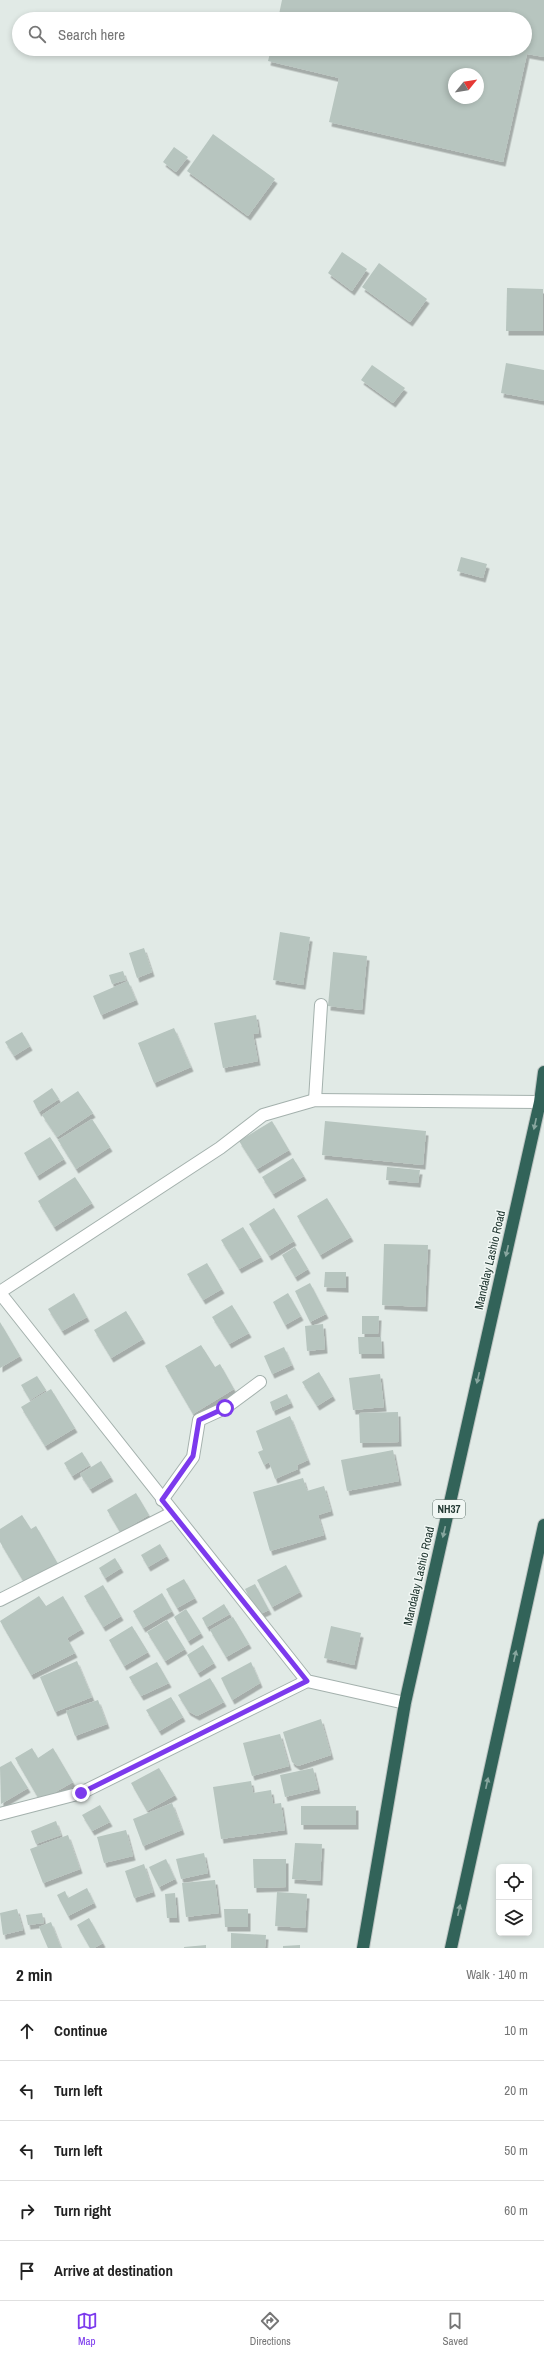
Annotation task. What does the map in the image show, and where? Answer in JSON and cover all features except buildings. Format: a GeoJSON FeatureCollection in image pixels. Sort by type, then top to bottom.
{"type":"FeatureCollection","features":[{"type":"Feature","properties":{"kind":"highway","name":"Mandalay Lashio Road"},"geometry":{"type":"LineString","coordinates":[[363,1948],[405,1703],[540,1102],[544,1072]]}},
{"type":"Feature","properties":{"kind":"highway"},"geometry":{"type":"LineString","coordinates":[[451,1948],[544,1525]]}},
{"type":"Feature","properties":{"kind":"street"},"geometry":{"type":"LineString","coordinates":[[315,1100],[321,1006]]}},
{"type":"Feature","properties":{"kind":"street"},"geometry":{"type":"LineString","coordinates":[[405,1703],[307,1681],[172,1513],[0,1293],[220,1148],[263,1115],[315,1100],[540,1102]]}},
{"type":"Feature","properties":{"kind":"street"},"geometry":{"type":"LineString","coordinates":[[162,1500],[193,1456],[199,1420],[225,1408],[260,1382]]}},
{"type":"Feature","properties":{"kind":"street"},"geometry":{"type":"LineString","coordinates":[[0,1600],[172,1513]]}},
{"type":"Feature","properties":{"kind":"street"},"geometry":{"type":"LineString","coordinates":[[0,1814],[81,1793],[307,1681]]}},
{"type":"Feature","properties":{"kind":"route"},"geometry":{"type":"LineString","coordinates":[[81,1793],[307,1681],[162,1500],[193,1456],[199,1420],[225,1408]]}}]}
